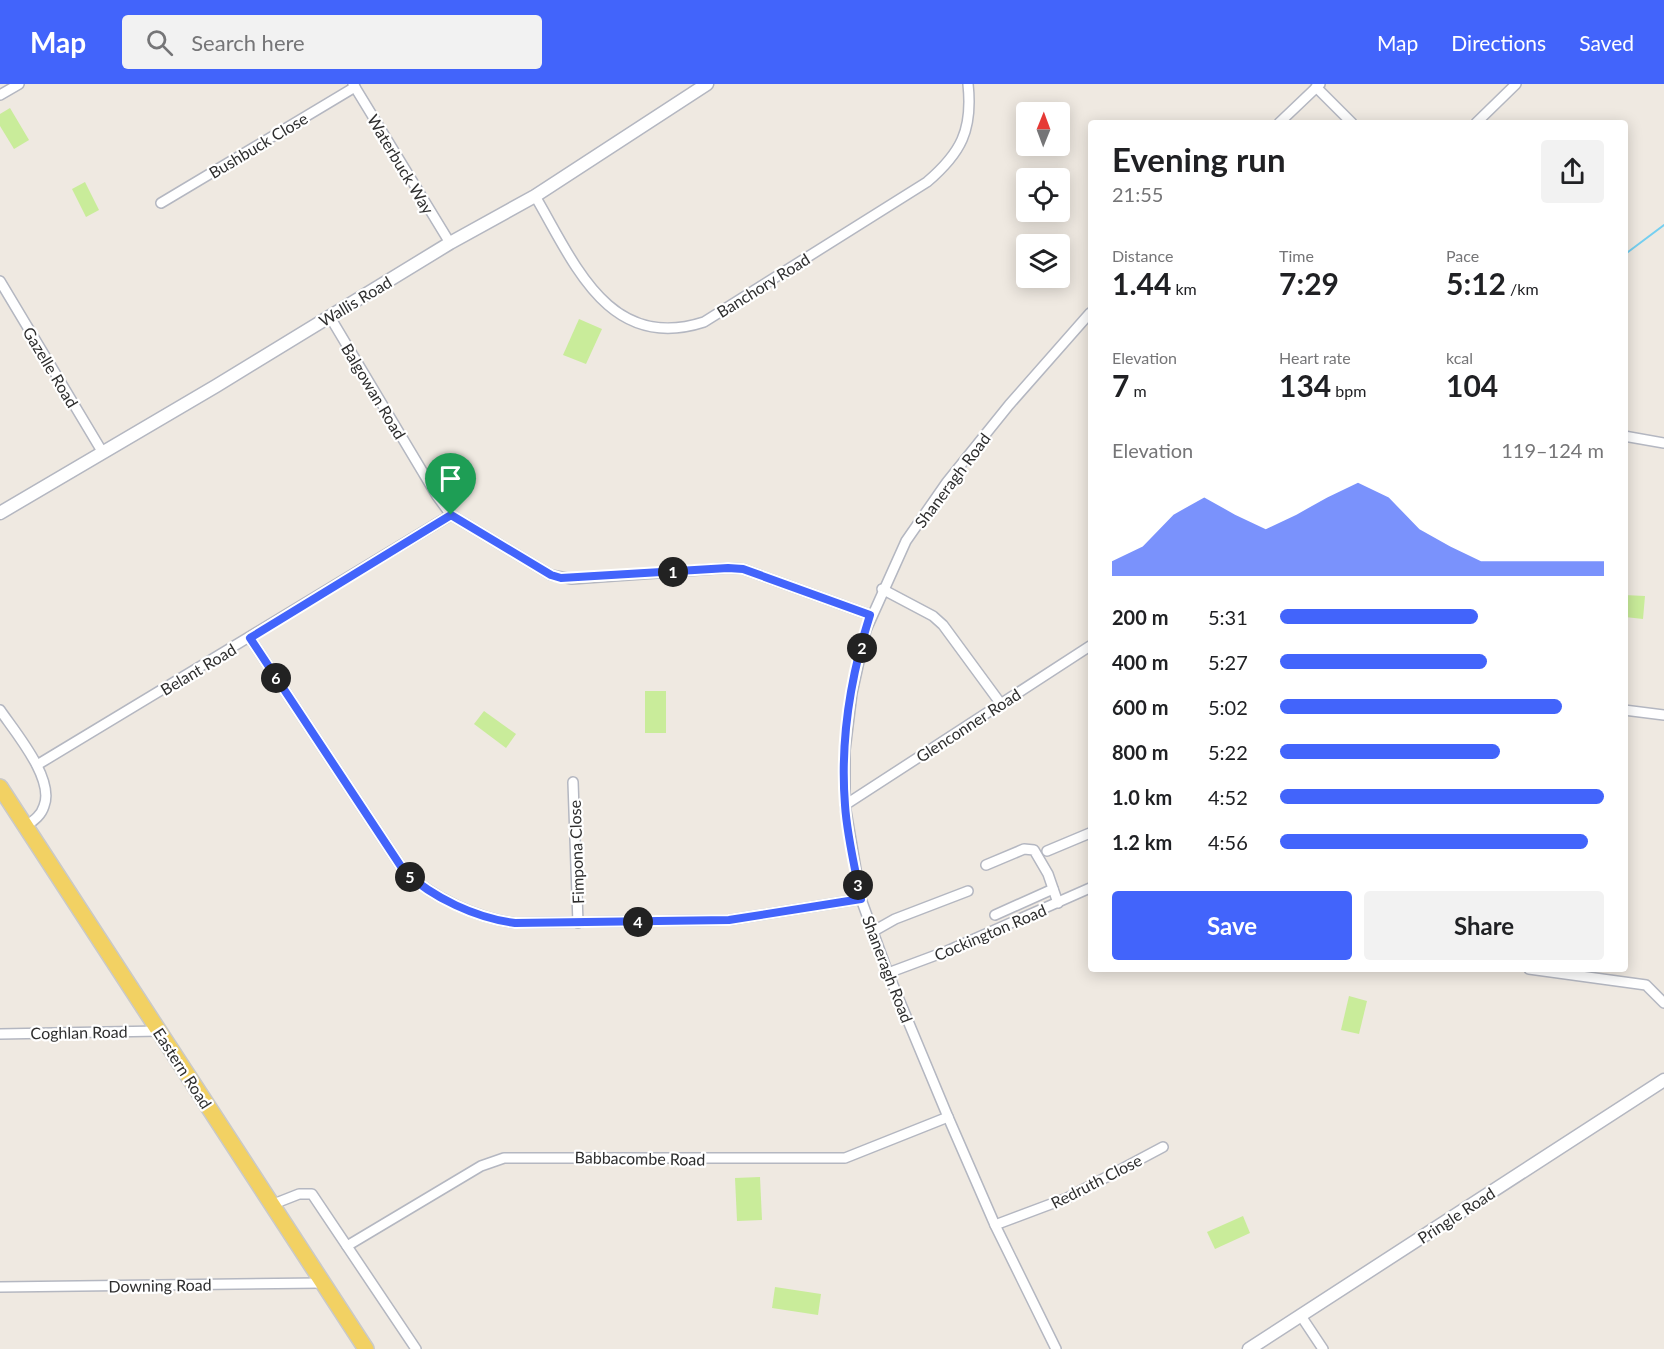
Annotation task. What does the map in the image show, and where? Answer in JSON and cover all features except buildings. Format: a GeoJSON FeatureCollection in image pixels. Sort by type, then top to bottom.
{"type":"FeatureCollection","features":[{"type":"Feature","properties":{"kind":"main road","name":"Eastern Road"},"geometry":{"type":"LineString","coordinates":[[0,787],[366,1349]]}},
{"type":"Feature","properties":{"kind":"street"},"geometry":{"type":"LineString","coordinates":[[0,95],[19,84]]}},
{"type":"Feature","properties":{"kind":"street","name":"Wallis Road"},"geometry":{"type":"LineString","coordinates":[[0,513],[450,243],[535,196],[707,84]]}},
{"type":"Feature","properties":{"kind":"street","name":"Banchory Road"},"geometry":{"type":"LineString","coordinates":[[535,196],[586,282],[606,306],[634,321],[649,325],[688,327],[704,322],[927,182],[951,161],[965,134],[968,84]]}},
{"type":"Feature","properties":{"kind":"street"},"geometry":{"type":"LineString","coordinates":[[1479,120],[1516,84]]}},
{"type":"Feature","properties":{"kind":"street","name":"Bushbuck Close"},"geometry":{"type":"LineString","coordinates":[[161,203],[354,86]]}},
{"type":"Feature","properties":{"kind":"street","name":"Waterbuck Way"},"geometry":{"type":"LineString","coordinates":[[354,86],[450,243]]}},
{"type":"Feature","properties":{"kind":"street"},"geometry":{"type":"LineString","coordinates":[[1282,120],[1318,86],[1349,120]]}},
{"type":"Feature","properties":{"kind":"street","name":"Gazelle Road"},"geometry":{"type":"LineString","coordinates":[[0,281],[103,453]]}},
{"type":"Feature","properties":{"kind":"street","name":"Shaneragh Road"},"geometry":{"type":"LineString","coordinates":[[1056,1349],[995,1225],[888,973],[861,899],[845,804],[848,718],[870,615],[882,589],[906,542],[947,482],[1009,405],[1088,315]]}},
{"type":"Feature","properties":{"kind":"street","name":"Balgowan Road"},"geometry":{"type":"LineString","coordinates":[[330,317],[437,496],[451,515],[551,575],[561,578],[743,569],[870,615]]}},
{"type":"Feature","properties":{"kind":"street"},"geometry":{"type":"LineString","coordinates":[[1628,437],[1664,443]]}},
{"type":"Feature","properties":{"kind":"street","name":"Belant Road"},"geometry":{"type":"LineString","coordinates":[[37,765],[451,515]]}},
{"type":"Feature","properties":{"kind":"street"},"geometry":{"type":"LineString","coordinates":[[882,589],[933,616],[943,625],[1001,704]]}},
{"type":"Feature","properties":{"kind":"street"},"geometry":{"type":"LineString","coordinates":[[250,638],[398,862],[415,881],[492,920],[578,923],[729,920],[861,899]]}},
{"type":"Feature","properties":{"kind":"street","name":"Glenconner Road"},"geometry":{"type":"LineString","coordinates":[[845,804],[1088,647]]}},
{"type":"Feature","properties":{"kind":"street"},"geometry":{"type":"LineString","coordinates":[[0,710],[37,765],[44,782],[46,801],[39,815],[25,827]]}},
{"type":"Feature","properties":{"kind":"street"},"geometry":{"type":"LineString","coordinates":[[1628,710],[1664,715]]}},
{"type":"Feature","properties":{"kind":"street","name":"Fimpona Close"},"geometry":{"type":"LineString","coordinates":[[573,782],[578,923]]}},
{"type":"Feature","properties":{"kind":"street"},"geometry":{"type":"LineString","coordinates":[[1047,851],[1088,834]]}},
{"type":"Feature","properties":{"kind":"street"},"geometry":{"type":"LineString","coordinates":[[986,865],[1024,849],[1034,850],[1048,874],[1058,903]]}},
{"type":"Feature","properties":{"kind":"street"},"geometry":{"type":"LineString","coordinates":[[995,915],[1053,889]]}},
{"type":"Feature","properties":{"kind":"street","name":"Cockington Road"},"geometry":{"type":"LineString","coordinates":[[888,973],[946,951],[1088,889]]}},
{"type":"Feature","properties":{"kind":"street"},"geometry":{"type":"LineString","coordinates":[[873,932],[895,920],[968,891]]}},
{"type":"Feature","properties":{"kind":"street"},"geometry":{"type":"LineString","coordinates":[[1551,972],[1646,985],[1664,1003]]}},
{"type":"Feature","properties":{"kind":"street","name":"Coghlan Road"},"geometry":{"type":"LineString","coordinates":[[0,1034],[159,1030]]}},
{"type":"Feature","properties":{"kind":"street","name":"Pringle Road"},"geometry":{"type":"LineString","coordinates":[[1249,1349],[1664,1080]]}},
{"type":"Feature","properties":{"kind":"street","name":"Babbacombe Road"},"geometry":{"type":"LineString","coordinates":[[347,1246],[481,1166],[504,1158],[845,1158],[948,1117]]}},
{"type":"Feature","properties":{"kind":"street","name":"Redruth Close"},"geometry":{"type":"LineString","coordinates":[[995,1225],[1067,1198],[1163,1147]]}},
{"type":"Feature","properties":{"kind":"street"},"geometry":{"type":"LineString","coordinates":[[271,1205],[309,1193],[416,1349]]}},
{"type":"Feature","properties":{"kind":"street","name":"Downing Road"},"geometry":{"type":"LineString","coordinates":[[0,1287],[321,1282]]}},
{"type":"Feature","properties":{"kind":"street"},"geometry":{"type":"LineString","coordinates":[[1300,1316],[1323,1349]]}},
{"type":"Feature","properties":{"kind":"green space"},"geometry":{"type":"Polygon","coordinates":[[[10,108],[29,140],[14,149],[0,126],[0,114],[10,108]]]}},
{"type":"Feature","properties":{"kind":"green space"},"geometry":{"type":"Polygon","coordinates":[[[85,182],[99,210],[86,217],[72,189],[85,182]]]}},
{"type":"Feature","properties":{"kind":"green space"},"geometry":{"type":"Polygon","coordinates":[[[579,319],[602,329],[586,364],[563,355],[579,319]]]}},
{"type":"Feature","properties":{"kind":"green space"},"geometry":{"type":"Polygon","coordinates":[[[1628,595],[1645,596],[1643,619],[1628,617],[1628,595]]]}},
{"type":"Feature","properties":{"kind":"green space"},"geometry":{"type":"Polygon","coordinates":[[[645,691],[666,691],[666,733],[645,733],[645,691]]]}},
{"type":"Feature","properties":{"kind":"green space"},"geometry":{"type":"Polygon","coordinates":[[[484,711],[516,734],[506,748],[474,724],[484,711]]]}},
{"type":"Feature","properties":{"kind":"green space"},"geometry":{"type":"Polygon","coordinates":[[[1349,996],[1367,1001],[1359,1034],[1341,1030],[1349,996]]]}},
{"type":"Feature","properties":{"kind":"green space"},"geometry":{"type":"Polygon","coordinates":[[[760,1177],[762,1220],[737,1221],[735,1178],[760,1177]]]}},
{"type":"Feature","properties":{"kind":"green space"},"geometry":{"type":"Polygon","coordinates":[[[1243,1216],[1250,1233],[1215,1249],[1207,1232],[1243,1216]]]}},
{"type":"Feature","properties":{"kind":"green space"},"geometry":{"type":"Polygon","coordinates":[[[775,1287],[821,1294],[818,1315],[772,1308],[775,1287]]]}},
{"type":"Feature","properties":{"kind":"waterway"},"geometry":{"type":"LineString","coordinates":[[1628,252],[1664,225]]}},
{"type":"Feature","properties":{"kind":"route"},"geometry":{"type":"LineString","coordinates":[[451,515],[551,575],[561,578],[743,569],[870,615],[852,693],[845,750],[845,804],[861,899],[729,920],[515,923],[482,917],[415,881],[404,871],[250,638],[451,515]]}}]}
